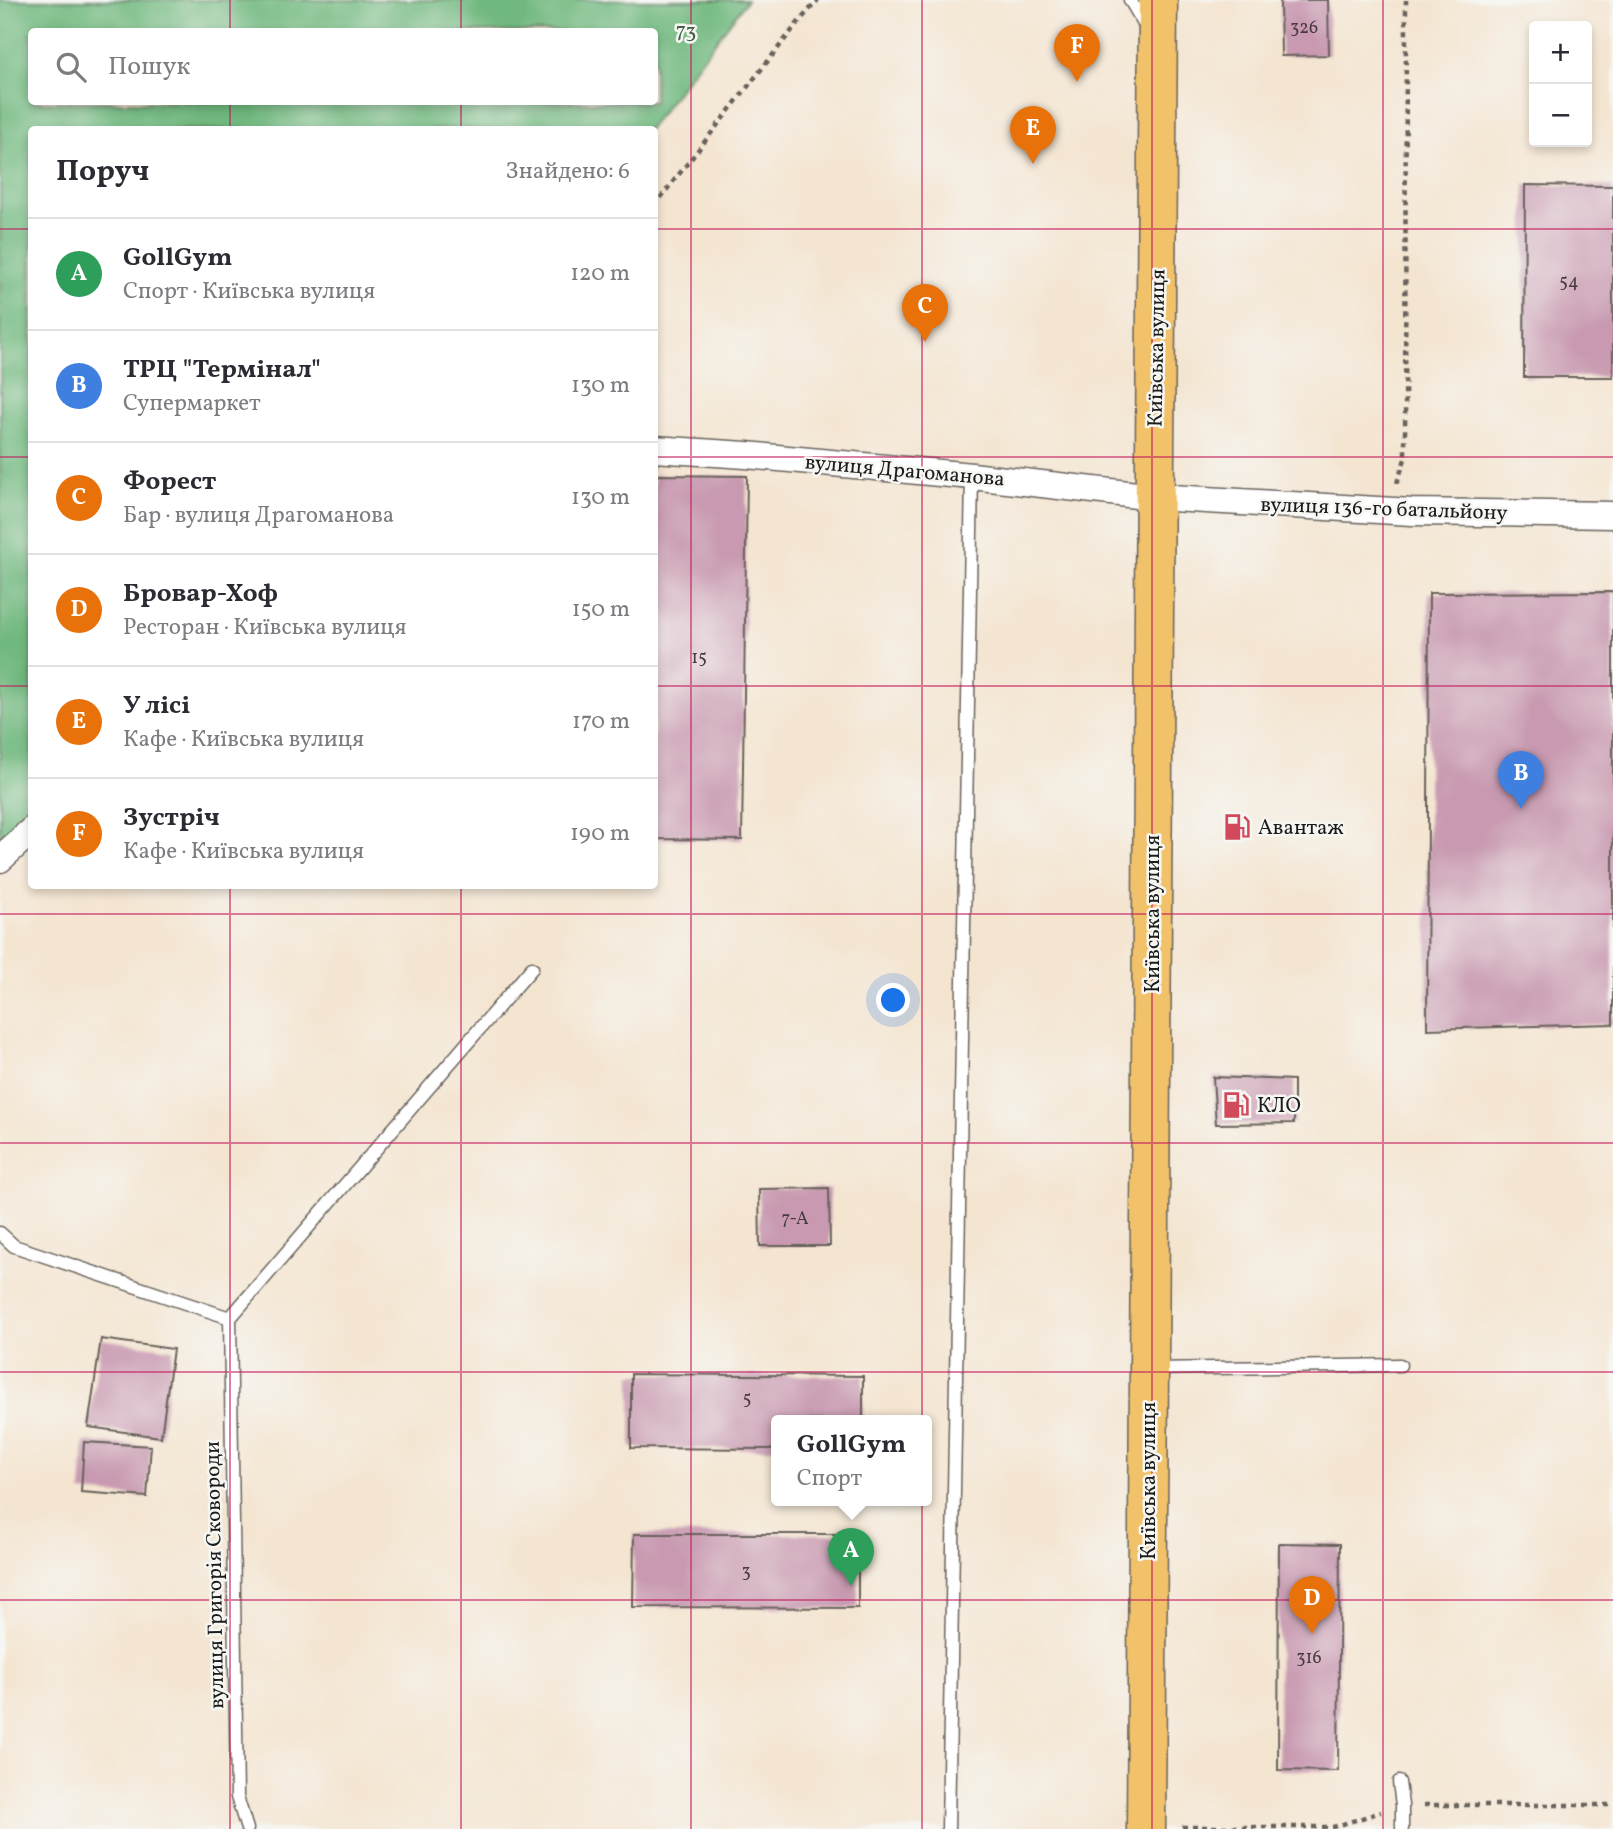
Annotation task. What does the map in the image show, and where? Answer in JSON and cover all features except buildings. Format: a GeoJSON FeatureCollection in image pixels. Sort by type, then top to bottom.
{"type":"FeatureCollection","features":[{"type":"Feature","properties":{"kind":"main road","name":"Київська вулиця"},"geometry":{"type":"LineString","coordinates":[[1146,1829],[1158,0]]}},
{"type":"Feature","properties":{"kind":"street","name":"вулиця Драгоманова"},"geometry":{"type":"LineString","coordinates":[[658,449],[972,476],[1154,496]]}},
{"type":"Feature","properties":{"kind":"street","name":"вулиця 136-го батальйону"},"geometry":{"type":"LineString","coordinates":[[1154,496],[1389,511],[1613,514]]}},
{"type":"Feature","properties":{"kind":"street"},"geometry":{"type":"LineString","coordinates":[[0,859],[28,834]]}},
{"type":"Feature","properties":{"kind":"lane"},"geometry":{"type":"LineString","coordinates":[[1130,0],[1158,49]]}},
{"type":"Feature","properties":{"kind":"lane"},"geometry":{"type":"LineString","coordinates":[[948,1829],[972,476]]}},
{"type":"Feature","properties":{"kind":"lane"},"geometry":{"type":"LineString","coordinates":[[0,1233],[14,1246],[230,1318],[532,968]]}},
{"type":"Feature","properties":{"kind":"lane","name":"вулиця Григорія Сковороди"},"geometry":{"type":"LineString","coordinates":[[230,1318],[237,1797],[247,1829]]}},
{"type":"Feature","properties":{"kind":"lane"},"geometry":{"type":"LineString","coordinates":[[1149,1369],[1400,1365]]}},
{"type":"Feature","properties":{"kind":"lane"},"geometry":{"type":"LineString","coordinates":[[1399,1782],[1402,1829]]}},
{"type":"Feature","properties":{"kind":"path"},"geometry":{"type":"LineString","coordinates":[[658,201],[818,0]]}},
{"type":"Feature","properties":{"kind":"path"},"geometry":{"type":"LineString","coordinates":[[1389,511],[1405,458],[1406,0]]}},
{"type":"Feature","properties":{"kind":"green space","name":"73"},"geometry":{"type":"Polygon","coordinates":[[[0,0],[747,0],[651,126],[28,126],[28,815],[0,843],[0,0]]]}},
{"type":"Feature","properties":{"kind":"place","name":"Зустріч"},"geometry":{"type":"Point","coordinates":[1077,82]}},
{"type":"Feature","properties":{"kind":"place","name":"У лісі"},"geometry":{"type":"Point","coordinates":[1033,164]}},
{"type":"Feature","properties":{"kind":"place","name":"Форест"},"geometry":{"type":"Point","coordinates":[925,342]}},
{"type":"Feature","properties":{"kind":"place","name":"ТРЦ \"Термінал\""},"geometry":{"type":"Point","coordinates":[1521,809]}},
{"type":"Feature","properties":{"kind":"place","name":"Авантаж"},"geometry":{"type":"Point","coordinates":[1237,827]}},
{"type":"Feature","properties":{"kind":"place","name":"КЛО"},"geometry":{"type":"Point","coordinates":[1236,1105]}},
{"type":"Feature","properties":{"kind":"place","name":"GollGym"},"geometry":{"type":"Point","coordinates":[851,1586]}},
{"type":"Feature","properties":{"kind":"place","name":"Бровар-Хоф"},"geometry":{"type":"Point","coordinates":[1312,1634]}}]}
